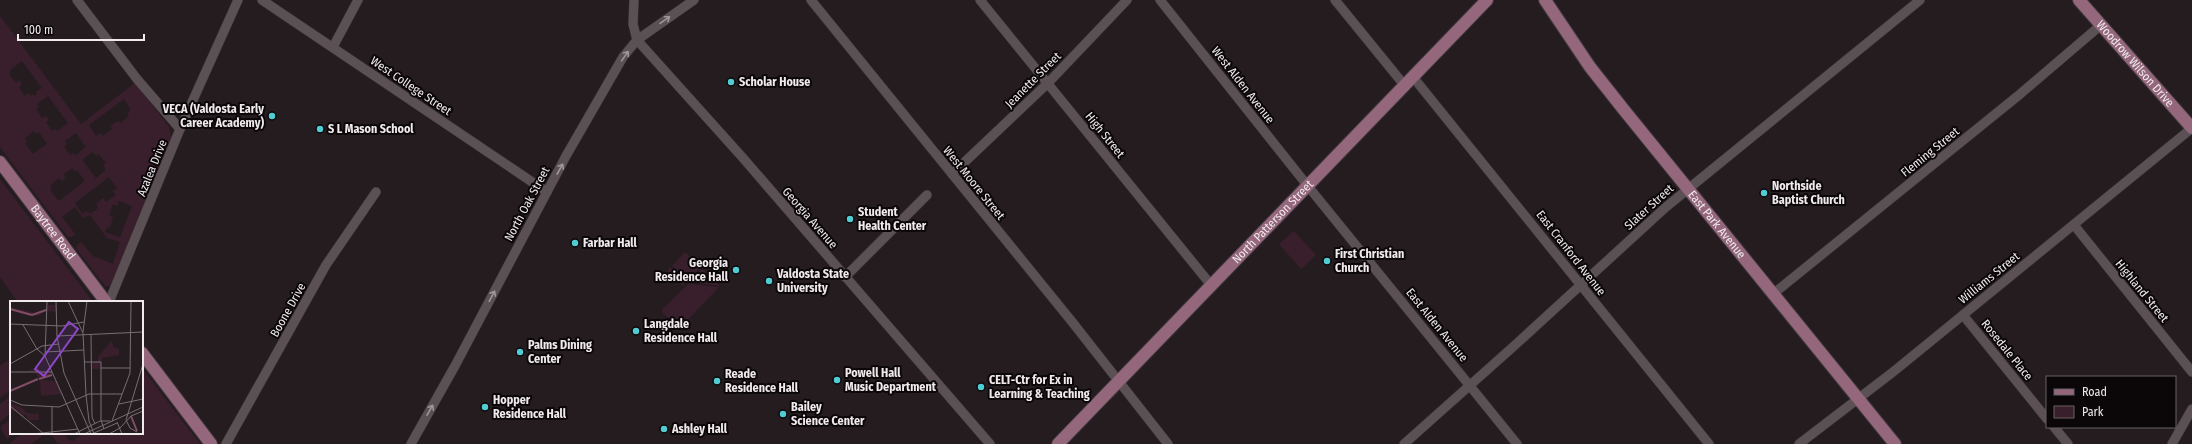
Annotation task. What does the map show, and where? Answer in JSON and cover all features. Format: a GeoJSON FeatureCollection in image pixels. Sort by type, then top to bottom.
{"type":"FeatureCollection","features":[{"type":"Feature","properties":{"kind":"main road","name":"North Patterson Street"},"geometry":{"type":"LineString","coordinates":[[1058,444],[1487,0]]}},
{"type":"Feature","properties":{"kind":"main road","name":"East Park Avenue"},"geometry":{"type":"LineString","coordinates":[[1545,0],[1594,72],[1772,294],[1895,444]]}},
{"type":"Feature","properties":{"kind":"main road","name":"Woodrow Wilson Drive"},"geometry":{"type":"LineString","coordinates":[[2079,0],[2192,128]]}},
{"type":"Feature","properties":{"kind":"main road","name":"Baytree Road"},"geometry":{"type":"LineString","coordinates":[[0,162],[105,301]]}},
{"type":"Feature","properties":{"kind":"main road"},"geometry":{"type":"LineString","coordinates":[[143,353],[211,444]]}},
{"type":"Feature","properties":{"kind":"street","name":"Azalea Drive"},"geometry":{"type":"LineString","coordinates":[[109,301],[180,129],[238,0]]}},
{"type":"Feature","properties":{"kind":"street","name":"West College Street"},"geometry":{"type":"LineString","coordinates":[[262,0],[547,192]]}},
{"type":"Feature","properties":{"kind":"street"},"geometry":{"type":"LineString","coordinates":[[332,47],[358,0]]}},
{"type":"Feature","properties":{"kind":"street"},"geometry":{"type":"LineString","coordinates":[[634,0],[634,24],[637,40]]}},
{"type":"Feature","properties":{"kind":"street","name":"North Oak Street"},"geometry":{"type":"LineString","coordinates":[[411,444],[456,364],[547,192],[623,57],[637,40],[694,0]]}},
{"type":"Feature","properties":{"kind":"street","name":"West Moore Street"},"geometry":{"type":"LineString","coordinates":[[812,0],[1168,444]]}},
{"type":"Feature","properties":{"kind":"street","name":"High Street"},"geometry":{"type":"LineString","coordinates":[[980,0],[1211,285]]}},
{"type":"Feature","properties":{"kind":"street","name":"Jeanette Street"},"geometry":{"type":"LineString","coordinates":[[952,174],[1048,83],[1127,0]]}},
{"type":"Feature","properties":{"kind":"street","name":"West Alden Avenue"},"geometry":{"type":"LineString","coordinates":[[1160,0],[1307,185]]}},
{"type":"Feature","properties":{"kind":"street","name":"East Cranford Avenue"},"geometry":{"type":"LineString","coordinates":[[1335,0],[1409,81],[1581,285],[1709,444]]}},
{"type":"Feature","properties":{"kind":"street","name":"Slater Street"},"geometry":{"type":"LineString","coordinates":[[1404,444],[1688,189],[1920,0]]}},
{"type":"Feature","properties":{"kind":"street"},"geometry":{"type":"LineString","coordinates":[[79,1],[137,79],[180,129]]}},
{"type":"Feature","properties":{"kind":"street","name":"Fleming Street"},"geometry":{"type":"LineString","coordinates":[[1772,294],[2019,95],[2101,25]]}},
{"type":"Feature","properties":{"kind":"street","name":"Georgia Avenue"},"geometry":{"type":"LineString","coordinates":[[637,40],[743,158],[990,444]]}},
{"type":"Feature","properties":{"kind":"street","name":"Williams Street"},"geometry":{"type":"LineString","coordinates":[[1799,444],[1857,398],[1893,372],[2192,128]]}},
{"type":"Feature","properties":{"kind":"street","name":"East Alden Avenue"},"geometry":{"type":"LineString","coordinates":[[1307,185],[1517,444]]}},
{"type":"Feature","properties":{"kind":"street","name":"Boone Drive"},"geometry":{"type":"LineString","coordinates":[[226,444],[326,265],[376,192]]}},
{"type":"Feature","properties":{"kind":"street"},"geometry":{"type":"LineString","coordinates":[[845,276],[926,195]]}},
{"type":"Feature","properties":{"kind":"street","name":"Highland Street"},"geometry":{"type":"LineString","coordinates":[[2074,225],[2192,372]]}},
{"type":"Feature","properties":{"kind":"street","name":"Rosedale Place"},"geometry":{"type":"LineString","coordinates":[[1963,315],[2046,418]]}},
{"type":"Feature","properties":{"kind":"street"},"geometry":{"type":"LineString","coordinates":[[2172,444],[2192,409]]}},
{"type":"Feature","properties":{"kind":"street"},"geometry":{"type":"LineString","coordinates":[[2055,428],[2068,444]]}},
{"type":"Feature","properties":{"kind":"green space"},"geometry":{"type":"Polygon","coordinates":[[[0,16],[81,124],[135,83],[169,127],[171,139],[112,286],[105,286],[76,248],[81,242],[93,256],[113,264],[120,242],[107,238],[90,215],[83,218],[75,207],[62,217],[75,234],[72,237],[68,237],[0,147],[0,16]],[[22,61],[10,70],[11,72],[9,74],[16,83],[19,80],[22,84],[19,87],[25,96],[29,93],[31,96],[33,94],[35,96],[37,94],[36,92],[42,88],[22,61]],[[48,96],[37,104],[39,107],[36,109],[42,118],[46,116],[49,120],[46,122],[52,131],[55,129],[57,131],[68,123],[48,96]],[[124,99],[89,125],[96,136],[101,133],[103,136],[112,129],[110,126],[118,121],[120,123],[129,116],[127,113],[131,110],[124,99]],[[34,131],[25,138],[27,141],[25,143],[33,154],[47,144],[39,132],[36,134],[34,131]],[[76,133],[65,141],[67,144],[64,146],[70,155],[73,153],[76,155],[86,147],[76,133]],[[92,152],[82,160],[96,178],[106,170],[103,165],[106,163],[99,154],[96,156],[92,152]],[[72,168],[63,175],[66,178],[62,181],[59,178],[50,185],[52,188],[50,190],[59,201],[85,181],[77,170],[75,171],[72,168]],[[109,177],[75,203],[82,214],[87,211],[90,214],[98,208],[96,204],[103,198],[106,202],[116,195],[113,191],[117,188],[109,177]],[[119,201],[117,206],[113,204],[109,215],[113,217],[110,228],[107,227],[105,232],[120,237],[132,206],[119,201]]]}},
{"type":"Feature","properties":{"kind":"green space"},"geometry":{"type":"Polygon","coordinates":[[[0,179],[92,301],[17,301],[0,277],[0,179]]]}},
{"type":"Feature","properties":{"kind":"green space"},"geometry":{"type":"Polygon","coordinates":[[[1294,231],[1316,255],[1301,269],[1279,244],[1294,231]]]}},
{"type":"Feature","properties":{"kind":"green space"},"geometry":{"type":"Polygon","coordinates":[[[685,252],[700,266],[700,268],[688,281],[672,266],[685,252]]]}},
{"type":"Feature","properties":{"kind":"green space"},"geometry":{"type":"Polygon","coordinates":[[[670,267],[686,282],[683,286],[667,271],[670,267]]]}},
{"type":"Feature","properties":{"kind":"green space"},"geometry":{"type":"Polygon","coordinates":[[[701,270],[704,270],[710,275],[710,279],[715,280],[720,286],[690,282],[701,270]]]}},
{"type":"Feature","properties":{"kind":"green space"},"geometry":{"type":"Polygon","coordinates":[[[688,284],[719,287],[679,329],[663,313],[662,310],[688,284]]]}},
{"type":"Feature","properties":{"kind":"green space"},"geometry":{"type":"Polygon","coordinates":[[[10,359],[10,391],[0,398],[0,366],[10,359]]]}},
{"type":"Feature","properties":{"kind":"green space"},"geometry":{"type":"Polygon","coordinates":[[[143,369],[200,444],[58,444],[51,434],[64,434],[69,440],[73,441],[83,434],[143,434],[143,369]]]}},
{"type":"Feature","properties":{"kind":"green space"},"geometry":{"type":"Polygon","coordinates":[[[10,397],[10,414],[0,422],[0,404],[10,397]]]}},
{"type":"Feature","properties":{"kind":"green space"},"geometry":{"type":"Polygon","coordinates":[[[10,420],[10,434],[14,434],[7,439],[0,427],[10,420]]]}},
{"type":"Feature","properties":{"kind":"green space"},"geometry":{"type":"Polygon","coordinates":[[[22,434],[41,434],[42,436],[31,444],[10,443],[22,434]]]}},
{"type":"Feature","properties":{"kind":"place","name":"Scholar House"},"geometry":{"type":"Point","coordinates":[731,82]}},
{"type":"Feature","properties":{"kind":"place","name":"VECA (Valdosta Early Career Academy)"},"geometry":{"type":"Point","coordinates":[272,116]}},
{"type":"Feature","properties":{"kind":"place","name":"S L Mason School"},"geometry":{"type":"Point","coordinates":[320,129]}},
{"type":"Feature","properties":{"kind":"place","name":"Northside Baptist Church"},"geometry":{"type":"Point","coordinates":[1764,193]}},
{"type":"Feature","properties":{"kind":"place","name":"Student Health Center"},"geometry":{"type":"Point","coordinates":[850,219]}},
{"type":"Feature","properties":{"kind":"place","name":"Farbar Hall"},"geometry":{"type":"Point","coordinates":[575,243]}},
{"type":"Feature","properties":{"kind":"place","name":"First Christian Church"},"geometry":{"type":"Point","coordinates":[1327,261]}},
{"type":"Feature","properties":{"kind":"place","name":"Georgia Residence Hall"},"geometry":{"type":"Point","coordinates":[736,270]}},
{"type":"Feature","properties":{"kind":"place","name":"Valdosta State University"},"geometry":{"type":"Point","coordinates":[769,281]}},
{"type":"Feature","properties":{"kind":"place","name":"Langdale Residence Hall"},"geometry":{"type":"Point","coordinates":[636,331]}},
{"type":"Feature","properties":{"kind":"place","name":"Palms Dining Center"},"geometry":{"type":"Point","coordinates":[520,352]}},
{"type":"Feature","properties":{"kind":"place","name":"Powell Hall Music Department"},"geometry":{"type":"Point","coordinates":[837,380]}},
{"type":"Feature","properties":{"kind":"place","name":"Reade Residence Hall"},"geometry":{"type":"Point","coordinates":[717,381]}},
{"type":"Feature","properties":{"kind":"place","name":"CELT-Ctr for Ex in Learning & Teaching"},"geometry":{"type":"Point","coordinates":[981,387]}},
{"type":"Feature","properties":{"kind":"place","name":"Hopper Residence Hall"},"geometry":{"type":"Point","coordinates":[485,407]}},
{"type":"Feature","properties":{"kind":"place","name":"Bailey Science Center"},"geometry":{"type":"Point","coordinates":[783,414]}},
{"type":"Feature","properties":{"kind":"place","name":"Ashley Hall"},"geometry":{"type":"Point","coordinates":[664,429]}}]}
